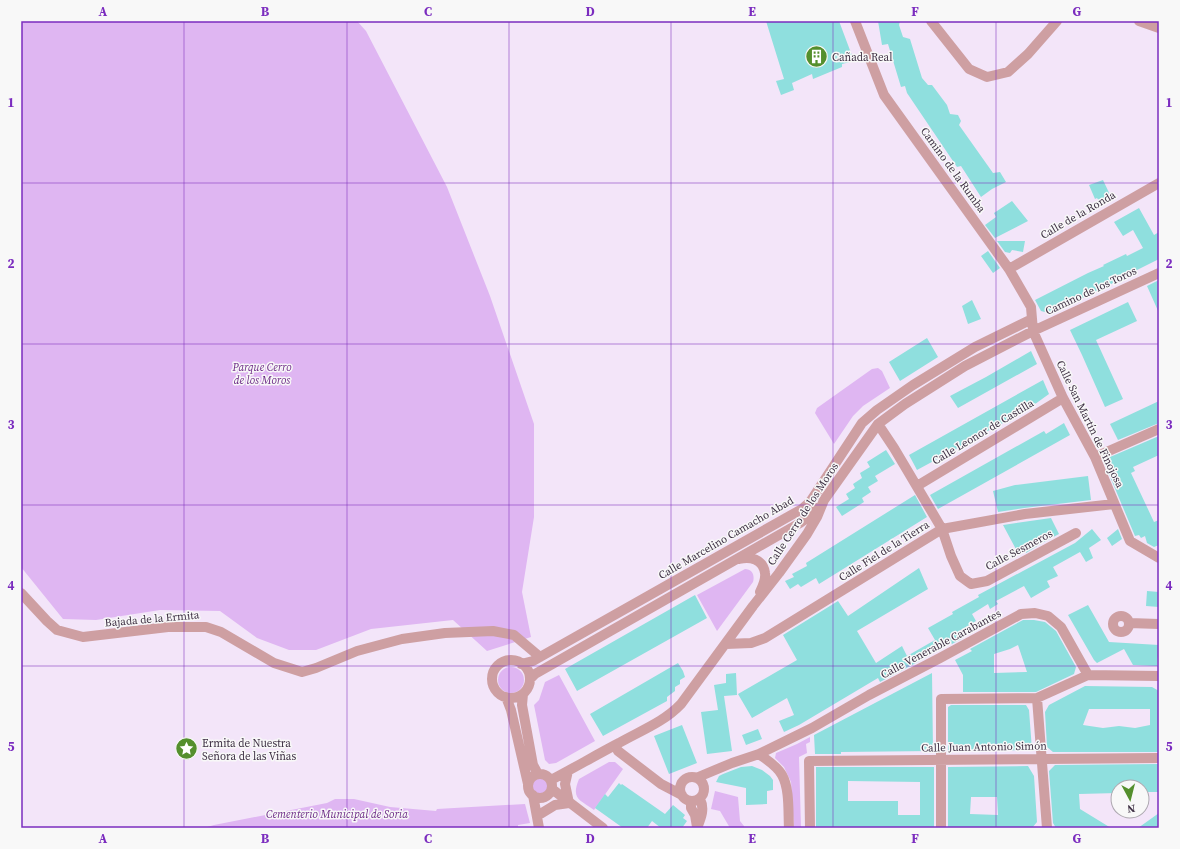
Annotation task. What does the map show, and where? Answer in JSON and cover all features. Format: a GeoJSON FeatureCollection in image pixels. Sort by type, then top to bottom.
{"type":"FeatureCollection","features":[{"type":"Feature","properties":{"kind":"street","name":"Camino de la Rumba"},"geometry":{"type":"LineString","coordinates":[[855,21],[884,95],[1009,269],[1031,307],[1033,331]]}},
{"type":"Feature","properties":{"kind":"street"},"geometry":{"type":"LineString","coordinates":[[931,21],[969,69],[987,77],[1008,72],[1028,54],[1057,21]]}},
{"type":"Feature","properties":{"kind":"street"},"geometry":{"type":"LineString","coordinates":[[1139,21],[1159,28]]}},
{"type":"Feature","properties":{"kind":"street","name":"Calle de la Ronda"},"geometry":{"type":"LineString","coordinates":[[1009,269],[1159,183]]}},
{"type":"Feature","properties":{"kind":"street","name":"Camino de los Toros"},"geometry":{"type":"LineString","coordinates":[[1033,331],[1159,273]]}},
{"type":"Feature","properties":{"kind":"street","name":"Calle Marcelino Camacho Abad"},"geometry":{"type":"LineString","coordinates":[[521,664],[540,658],[802,509],[810,502],[862,423],[877,410],[913,385],[975,348],[1032,319]]}},
{"type":"Feature","properties":{"kind":"street","name":"Calle San Martín de Finojosa"},"geometry":{"type":"LineString","coordinates":[[1033,331],[1063,398],[1095,457],[1130,541],[1158,555]]}},
{"type":"Feature","properties":{"kind":"street","name":"Calle Cerro de los Moros"},"geometry":{"type":"LineString","coordinates":[[545,792],[568,771],[661,721],[676,710],[807,534],[817,517],[824,500],[878,424],[905,404],[965,366],[1033,331]]}},
{"type":"Feature","properties":{"kind":"street","name":"Calle Leonor de Castilla"},"geometry":{"type":"LineString","coordinates":[[916,486],[1063,398]]}},
{"type":"Feature","properties":{"kind":"street"},"geometry":{"type":"LineString","coordinates":[[878,424],[942,529]]}},
{"type":"Feature","properties":{"kind":"street"},"geometry":{"type":"LineString","coordinates":[[1095,457],[1159,429]]}},
{"type":"Feature","properties":{"kind":"street","name":"Calle Marcelino Camacho Abad"},"geometry":{"type":"LineString","coordinates":[[530,679],[534,674],[800,523],[811,515],[824,500]]}},
{"type":"Feature","properties":{"kind":"street","name":"Calle Fiel de la Tierra"},"geometry":{"type":"LineString","coordinates":[[726,644],[751,643],[765,638],[942,529],[1025,514],[1114,504]]}},
{"type":"Feature","properties":{"kind":"street","name":"Calle Sesmeros"},"geometry":{"type":"LineString","coordinates":[[942,529],[951,556],[960,576],[971,584],[987,581],[1076,533]]}},
{"type":"Feature","properties":{"kind":"street","name":"Calle Cerro de los Moros"},"geometry":{"type":"LineString","coordinates":[[730,562],[746,557],[752,558],[758,561],[763,568],[765,573],[764,584],[753,606]]}},
{"type":"Feature","properties":{"kind":"street","name":"Bajada de la Ermita"},"geometry":{"type":"LineString","coordinates":[[21,593],[57,630],[83,637],[168,627],[206,626],[221,632],[274,663],[302,672],[316,668],[357,651],[402,639],[445,633],[493,631],[514,635],[540,658]]}},
{"type":"Feature","properties":{"kind":"street","name":"Calle Venerable Carabantes"},"geometry":{"type":"LineString","coordinates":[[696,778],[732,763],[759,754],[812,728],[869,695],[1021,614],[1035,613],[1048,616],[1061,626],[1088,675]]}},
{"type":"Feature","properties":{"kind":"street"},"geometry":{"type":"LineString","coordinates":[[1129,623],[1159,624]]}},
{"type":"Feature","properties":{"kind":"street"},"geometry":{"type":"LineString","coordinates":[[516,661],[526,668],[530,679],[529,684],[523,694],[512,698],[506,697],[495,690],[492,678],[494,671],[503,662],[516,661]]}},
{"type":"Feature","properties":{"kind":"street"},"geometry":{"type":"LineString","coordinates":[[941,828],[941,699],[1037,698],[1088,675],[1159,676]]}},
{"type":"Feature","properties":{"kind":"street"},"geometry":{"type":"LineString","coordinates":[[523,694],[522,705],[533,765],[538,774]]}},
{"type":"Feature","properties":{"kind":"street"},"geometry":{"type":"LineString","coordinates":[[506,697],[511,710],[530,792],[545,792],[569,803],[603,828]]}},
{"type":"Feature","properties":{"kind":"street"},"geometry":{"type":"LineString","coordinates":[[1037,698],[1047,828]]}},
{"type":"Feature","properties":{"kind":"street"},"geometry":{"type":"LineString","coordinates":[[615,745],[618,751],[661,784],[682,795],[684,798],[696,800]]}},
{"type":"Feature","properties":{"kind":"street"},"geometry":{"type":"LineString","coordinates":[[759,754],[772,764],[782,775],[786,786],[788,828]]}},
{"type":"Feature","properties":{"kind":"street","name":"Calle Juan Antonio Simón"},"geometry":{"type":"LineString","coordinates":[[810,828],[809,761],[1159,758]]}},
{"type":"Feature","properties":{"kind":"street","name":"Calle Venerable Carabantes"},"geometry":{"type":"LineString","coordinates":[[705,786],[719,769]]}},
{"type":"Feature","properties":{"kind":"street"},"geometry":{"type":"LineString","coordinates":[[568,771],[565,784],[569,803]]}},
{"type":"Feature","properties":{"kind":"street"},"geometry":{"type":"LineString","coordinates":[[528,784],[531,777],[538,774],[546,775],[545,792],[537,816],[540,828]]}},
{"type":"Feature","properties":{"kind":"street"},"geometry":{"type":"LineString","coordinates":[[682,795],[680,789],[682,783],[688,778],[696,778],[705,786],[704,793],[696,800],[691,808],[695,815],[697,828]]}},
{"type":"Feature","properties":{"kind":"street"},"geometry":{"type":"LineString","coordinates":[[661,784],[682,783]]}},
{"type":"Feature","properties":{"kind":"street"},"geometry":{"type":"LineString","coordinates":[[537,816],[555,805],[569,803]]}},
{"type":"Feature","properties":{"kind":"green space","name":"Parque Cerro de los Moros"},"geometry":{"type":"Polygon","coordinates":[[[21,21],[357,21],[366,31],[447,187],[490,296],[534,424],[534,517],[522,592],[531,637],[487,651],[453,620],[371,629],[316,650],[289,650],[257,638],[220,611],[160,610],[96,620],[63,619],[21,567],[21,21]]]}},
{"type":"Feature","properties":{"kind":"green space"},"geometry":{"type":"Polygon","coordinates":[[[878,368],[882,371],[890,388],[863,406],[853,416],[834,444],[815,413],[817,408],[872,369],[878,368]]]}},
{"type":"Feature","properties":{"kind":"green space"},"geometry":{"type":"Polygon","coordinates":[[[745,569],[752,573],[754,577],[753,582],[717,631],[697,595],[745,569]]]}},
{"type":"Feature","properties":{"kind":"green space"},"geometry":{"type":"Polygon","coordinates":[[[511,667],[520,671],[524,680],[520,689],[511,693],[502,689],[498,680],[502,671],[511,667]]]}},
{"type":"Feature","properties":{"kind":"green space"},"geometry":{"type":"Polygon","coordinates":[[[559,675],[595,741],[556,763],[549,764],[545,760],[534,705],[539,700],[545,682],[559,675]]]}},
{"type":"Feature","properties":{"kind":"green space"},"geometry":{"type":"Polygon","coordinates":[[[810,737],[810,742],[806,744],[807,753],[799,757],[801,828],[794,828],[791,782],[784,767],[775,758],[776,753],[810,737]]]}},
{"type":"Feature","properties":{"kind":"green space"},"geometry":{"type":"Polygon","coordinates":[[[609,762],[615,762],[623,769],[594,810],[581,801],[576,795],[579,779],[609,762]]]}},
{"type":"Feature","properties":{"kind":"green space"},"geometry":{"type":"Polygon","coordinates":[[[540,777],[546,780],[549,786],[546,792],[540,795],[534,792],[531,786],[534,780],[540,777]]]}},
{"type":"Feature","properties":{"kind":"green space"},"geometry":{"type":"Polygon","coordinates":[[[715,791],[738,797],[740,821],[744,828],[730,828],[720,811],[711,809],[715,791]]]}},
{"type":"Feature","properties":{"kind":"green space","name":"Cementerio Municipal de Soria"},"geometry":{"type":"Polygon","coordinates":[[[335,799],[354,799],[390,807],[436,811],[437,809],[525,804],[530,823],[518,825],[518,828],[204,828],[327,803],[335,799]]]}},
{"type":"Feature","properties":{"kind":"building","name":"Cañada Real"},"geometry":{"type":"Polygon","coordinates":[[[766,21],[839,21],[854,61],[842,64],[842,67],[813,79],[812,74],[792,83],[794,90],[781,95],[776,81],[784,79],[766,21]]]}},
{"type":"Feature","properties":{"kind":"building"},"geometry":{"type":"Polygon","coordinates":[[[878,21],[900,21],[899,25],[903,37],[910,39],[922,78],[928,85],[932,85],[947,105],[950,114],[958,115],[961,121],[959,125],[993,173],[1000,172],[1006,182],[992,189],[981,197],[961,166],[957,167],[907,93],[905,86],[901,87],[888,44],[882,45],[878,21]]]}},
{"type":"Feature","properties":{"kind":"building"},"geometry":{"type":"Polygon","coordinates":[[[1103,180],[1112,199],[1102,205],[1097,198],[1095,199],[1089,185],[1103,180]]]}},
{"type":"Feature","properties":{"kind":"building"},"geometry":{"type":"Polygon","coordinates":[[[1012,201],[1028,221],[995,238],[985,225],[996,217],[994,213],[1012,201]]]}},
{"type":"Feature","properties":{"kind":"building"},"geometry":{"type":"Polygon","coordinates":[[[1139,208],[1154,235],[1159,232],[1159,259],[1052,314],[1041,311],[1035,300],[1104,266],[1103,265],[1143,248],[1133,230],[1123,236],[1114,222],[1139,208]]]}},
{"type":"Feature","properties":{"kind":"building"},"geometry":{"type":"Polygon","coordinates":[[[997,241],[1025,241],[1023,252],[1012,250],[1010,253],[1005,252],[997,241]]]}},
{"type":"Feature","properties":{"kind":"building"},"geometry":{"type":"Polygon","coordinates":[[[988,251],[1000,268],[993,273],[981,256],[988,251]]]}},
{"type":"Feature","properties":{"kind":"building"},"geometry":{"type":"Polygon","coordinates":[[[1159,280],[1159,313],[1147,286],[1159,280]]]}},
{"type":"Feature","properties":{"kind":"building"},"geometry":{"type":"Polygon","coordinates":[[[972,300],[981,319],[968,324],[962,306],[972,300]]]}},
{"type":"Feature","properties":{"kind":"building"},"geometry":{"type":"Polygon","coordinates":[[[1128,302],[1137,321],[1096,340],[1123,399],[1105,407],[1070,330],[1128,302]]]}},
{"type":"Feature","properties":{"kind":"building"},"geometry":{"type":"Polygon","coordinates":[[[927,338],[938,357],[900,381],[889,362],[927,338]]]}},
{"type":"Feature","properties":{"kind":"building"},"geometry":{"type":"Polygon","coordinates":[[[1031,351],[1037,364],[958,408],[950,396],[986,377],[1031,351]]]}},
{"type":"Feature","properties":{"kind":"building"},"geometry":{"type":"Polygon","coordinates":[[[1043,380],[1049,394],[1024,412],[1017,415],[1016,414],[984,433],[983,431],[976,438],[917,470],[909,455],[1043,380]]]}},
{"type":"Feature","properties":{"kind":"building"},"geometry":{"type":"Polygon","coordinates":[[[1159,401],[1159,423],[1118,440],[1110,424],[1159,401]]]}},
{"type":"Feature","properties":{"kind":"building"},"geometry":{"type":"Polygon","coordinates":[[[1064,423],[1070,435],[938,509],[930,495],[1044,431],[1046,434],[1064,423]]]}},
{"type":"Feature","properties":{"kind":"building"},"geometry":{"type":"Polygon","coordinates":[[[1159,436],[1159,455],[1133,467],[1135,471],[1131,473],[1154,522],[1159,520],[1159,545],[1154,547],[1147,543],[1145,536],[1141,538],[1139,535],[1135,536],[1103,460],[1159,436]]]}},
{"type":"Feature","properties":{"kind":"building"},"geometry":{"type":"Polygon","coordinates":[[[886,450],[895,464],[875,476],[878,481],[868,487],[871,492],[862,498],[864,502],[842,516],[836,507],[849,499],[846,494],[855,488],[853,484],[862,478],[860,473],[870,467],[867,462],[886,450]]]}},
{"type":"Feature","properties":{"kind":"building"},"geometry":{"type":"Polygon","coordinates":[[[1088,476],[1091,500],[998,512],[993,491],[1015,485],[1088,476]]]}},
{"type":"Feature","properties":{"kind":"building"},"geometry":{"type":"Polygon","coordinates":[[[915,495],[927,517],[819,584],[816,578],[801,587],[798,584],[790,589],[785,581],[794,577],[792,574],[807,566],[806,563],[915,495]]]}},
{"type":"Feature","properties":{"kind":"building"},"geometry":{"type":"Polygon","coordinates":[[[1051,518],[1059,534],[1026,553],[1025,550],[1018,553],[1003,525],[1051,518]]]}},
{"type":"Feature","properties":{"kind":"building"},"geometry":{"type":"Polygon","coordinates":[[[1092,529],[1101,540],[1089,548],[1093,558],[1086,562],[1080,552],[1053,567],[1058,576],[1047,581],[1050,587],[1031,598],[1024,586],[996,601],[998,604],[990,609],[988,604],[972,614],[976,621],[959,631],[963,638],[952,644],[951,643],[880,682],[878,678],[799,725],[784,732],[779,721],[794,715],[787,698],[752,718],[738,694],[797,660],[783,635],[838,601],[848,616],[919,568],[928,589],[857,631],[876,663],[902,646],[907,656],[935,640],[928,628],[953,614],[952,612],[979,597],[978,595],[1075,543],[1092,529]]]}},
{"type":"Feature","properties":{"kind":"building"},"geometry":{"type":"Polygon","coordinates":[[[1118,529],[1122,539],[1112,546],[1107,538],[1118,529]]]}},
{"type":"Feature","properties":{"kind":"building"},"geometry":{"type":"Polygon","coordinates":[[[1147,591],[1159,592],[1159,607],[1146,606],[1147,591]]]}},
{"type":"Feature","properties":{"kind":"building"},"geometry":{"type":"Polygon","coordinates":[[[695,595],[707,618],[577,691],[565,669],[695,595]]]}},
{"type":"Feature","properties":{"kind":"building"},"geometry":{"type":"Polygon","coordinates":[[[1088,605],[1109,642],[1159,645],[1157,666],[1133,665],[1124,649],[1097,663],[1068,615],[1088,605]]]}},
{"type":"Feature","properties":{"kind":"building"},"geometry":{"type":"Polygon","coordinates":[[[1023,620],[1034,620],[1045,622],[1056,631],[1076,667],[1074,674],[1036,692],[963,692],[963,675],[955,660],[972,651],[970,649],[1023,620]],[[1018,645],[994,654],[994,673],[1027,672],[1018,645]]]}},
{"type":"Feature","properties":{"kind":"building"},"geometry":{"type":"Polygon","coordinates":[[[678,663],[685,677],[680,680],[680,684],[675,687],[675,691],[667,697],[667,701],[603,736],[590,714],[678,663]]]}},
{"type":"Feature","properties":{"kind":"building"},"geometry":{"type":"Polygon","coordinates":[[[736,673],[737,695],[724,696],[732,751],[707,754],[701,712],[718,710],[714,685],[726,683],[726,674],[736,673]]]}},
{"type":"Feature","properties":{"kind":"building"},"geometry":{"type":"Polygon","coordinates":[[[932,673],[933,751],[841,752],[841,754],[815,754],[814,735],[932,673]]]}},
{"type":"Feature","properties":{"kind":"building"},"geometry":{"type":"Polygon","coordinates":[[[1085,686],[1152,687],[1159,691],[1159,752],[1053,752],[1047,747],[1045,712],[1049,705],[1085,686]],[[1089,709],[1083,725],[1103,728],[1119,726],[1135,728],[1150,725],[1150,709],[1089,709]]]}},
{"type":"Feature","properties":{"kind":"building"},"geometry":{"type":"Polygon","coordinates":[[[951,705],[1026,705],[1029,710],[1032,750],[948,751],[948,707],[951,705]]]}},
{"type":"Feature","properties":{"kind":"building"},"geometry":{"type":"Polygon","coordinates":[[[682,725],[697,763],[669,774],[654,736],[682,725]]]}},
{"type":"Feature","properties":{"kind":"building"},"geometry":{"type":"Polygon","coordinates":[[[758,729],[762,739],[746,745],[742,735],[758,729]]]}},
{"type":"Feature","properties":{"kind":"building"},"geometry":{"type":"Polygon","coordinates":[[[1159,764],[1159,792],[1150,792],[1150,779],[1110,779],[1110,793],[1079,794],[1080,809],[1111,828],[1056,828],[1053,823],[1049,771],[1055,765],[1159,764]]]}},
{"type":"Feature","properties":{"kind":"building"},"geometry":{"type":"Polygon","coordinates":[[[752,766],[762,770],[773,780],[773,790],[767,791],[767,804],[746,805],[746,788],[716,782],[719,776],[723,774],[741,767],[752,766]]]}},
{"type":"Feature","properties":{"kind":"building"},"geometry":{"type":"Polygon","coordinates":[[[1028,766],[1034,776],[1037,822],[1032,828],[948,828],[948,767],[1028,766]],[[971,797],[970,814],[998,815],[997,797],[971,797]]]}},
{"type":"Feature","properties":{"kind":"building"},"geometry":{"type":"Polygon","coordinates":[[[816,767],[934,767],[934,828],[816,828],[816,767]],[[848,781],[848,801],[898,801],[898,815],[920,815],[920,782],[848,781]]]}},
{"type":"Feature","properties":{"kind":"building"},"geometry":{"type":"Polygon","coordinates":[[[619,783],[665,814],[673,805],[685,815],[683,818],[687,821],[682,828],[661,828],[652,821],[647,828],[623,828],[595,808],[605,794],[608,797],[619,783]]]}},
{"type":"Feature","properties":{"kind":"building"},"geometry":{"type":"Polygon","coordinates":[[[1159,813],[1159,828],[1138,828],[1159,813]]]}},
{"type":"Feature","properties":{"kind":"place","name":"Cañada Real"},"geometry":{"type":"Point","coordinates":[817,57]}},
{"type":"Feature","properties":{"kind":"place","name":"Ermita de Nuestra Señora de las Viñas"},"geometry":{"type":"Point","coordinates":[186,749]}}]}
